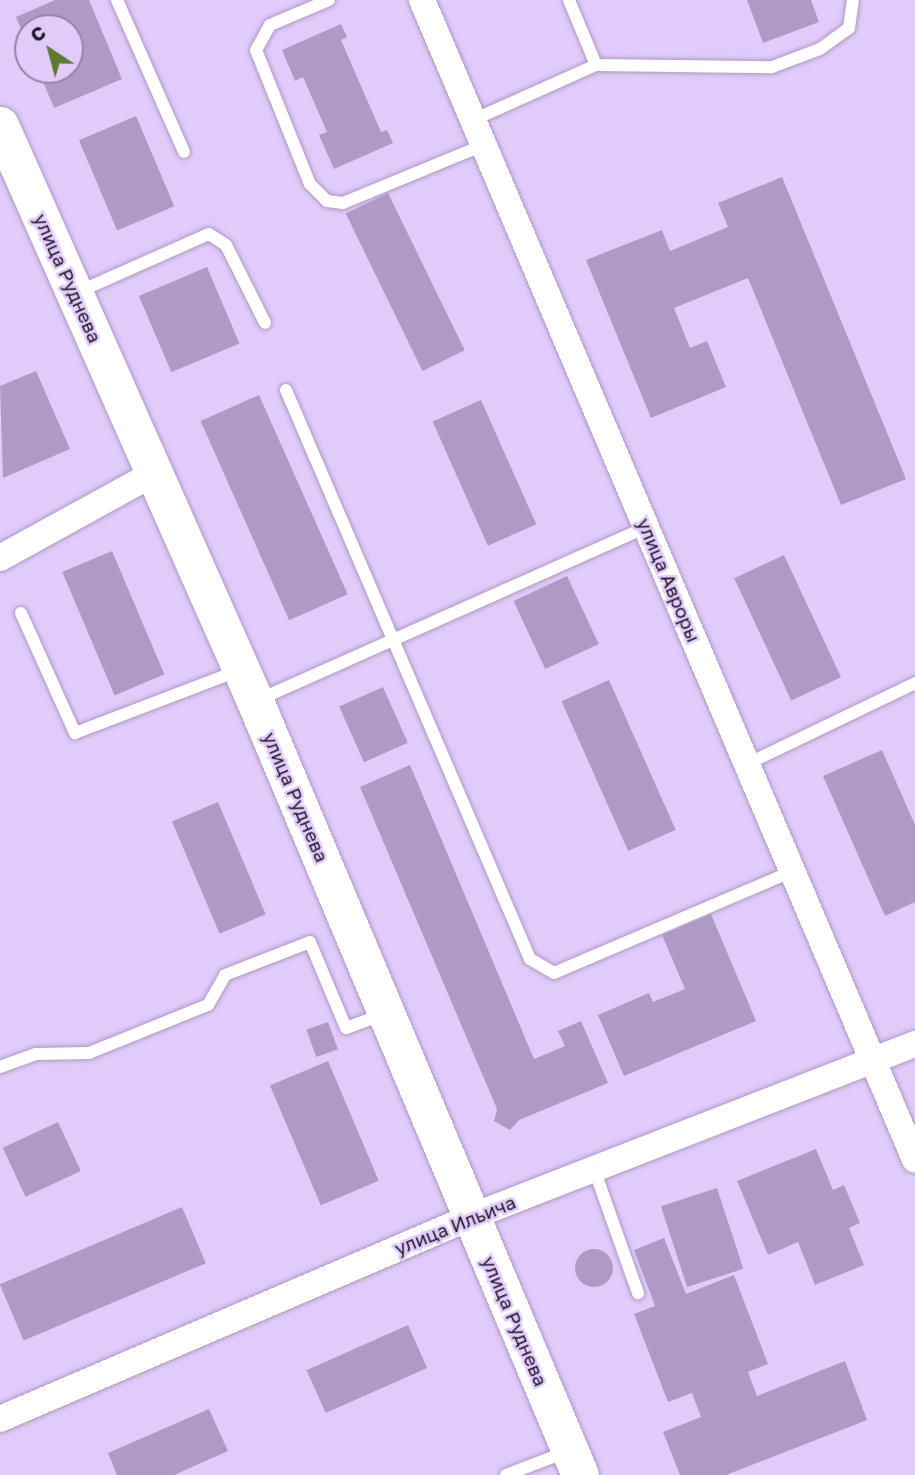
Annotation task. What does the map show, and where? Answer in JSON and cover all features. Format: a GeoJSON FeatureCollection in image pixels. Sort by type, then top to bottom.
{"type":"FeatureCollection","features":[{"type":"Feature","properties":{"kind":"main road","name":"улица Руднева"},"geometry":{"type":"LineString","coordinates":[[0,125],[248,686],[388,1013],[575,1463]]}},
{"type":"Feature","properties":{"kind":"street","name":"улица Авроры"},"geometry":{"type":"LineString","coordinates":[[422,0],[915,1160]]}},
{"type":"Feature","properties":{"kind":"street"},"geometry":{"type":"LineString","coordinates":[[0,558],[153,474]]}},
{"type":"Feature","properties":{"kind":"street","name":"улица Ильича"},"geometry":{"type":"LineString","coordinates":[[0,1419],[471,1217],[915,1044]]}},
{"type":"Feature","properties":{"kind":"lane"},"geometry":{"type":"LineString","coordinates":[[117,0],[184,152]]}},
{"type":"Feature","properties":{"kind":"lane"},"geometry":{"type":"LineString","coordinates":[[329,0],[270,25],[257,50],[310,184],[327,201],[342,203],[484,145]]}},
{"type":"Feature","properties":{"kind":"lane"},"geometry":{"type":"LineString","coordinates":[[569,0],[596,65]]}},
{"type":"Feature","properties":{"kind":"lane"},"geometry":{"type":"LineString","coordinates":[[473,120],[596,65],[772,67],[820,49],[849,28],[853,0]]}},
{"type":"Feature","properties":{"kind":"lane"},"geometry":{"type":"LineString","coordinates":[[74,293],[209,234],[226,245],[265,323]]}},
{"type":"Feature","properties":{"kind":"lane"},"geometry":{"type":"LineString","coordinates":[[286,390],[530,959],[554,973],[791,872]]}},
{"type":"Feature","properties":{"kind":"lane"},"geometry":{"type":"LineString","coordinates":[[21,614],[75,733],[248,686],[392,638],[647,527]]}},
{"type":"Feature","properties":{"kind":"lane"},"geometry":{"type":"LineString","coordinates":[[747,764],[915,683]]}},
{"type":"Feature","properties":{"kind":"lane"},"geometry":{"type":"LineString","coordinates":[[0,1067],[36,1054],[89,1053],[208,1005],[225,975],[310,942],[346,1028],[388,1013]]}},
{"type":"Feature","properties":{"kind":"lane"},"geometry":{"type":"LineString","coordinates":[[594,1169],[638,1293]]}},
{"type":"Feature","properties":{"kind":"lane"},"geometry":{"type":"LineString","coordinates":[[506,1475],[575,1463]]}},
{"type":"Feature","properties":{"kind":"building"},"geometry":{"type":"Polygon","coordinates":[[[55,0],[89,0],[122,79],[54,108],[44,84],[84,84],[84,14],[23,14],[55,0]]]}},
{"type":"Feature","properties":{"kind":"building"},"geometry":{"type":"Polygon","coordinates":[[[747,0],[811,0],[819,22],[763,43],[747,0]]]}},
{"type":"Feature","properties":{"kind":"building"},"geometry":{"type":"Polygon","coordinates":[[[341,24],[347,37],[341,40],[381,132],[387,130],[393,143],[334,169],[319,135],[327,132],[303,77],[295,81],[282,50],[341,24]]]}},
{"type":"Feature","properties":{"kind":"building"},"geometry":{"type":"Polygon","coordinates":[[[136,116],[174,206],[117,230],[79,140],[136,116]]]}},
{"type":"Feature","properties":{"kind":"building"},"geometry":{"type":"Polygon","coordinates":[[[782,177],[906,479],[841,505],[748,278],[674,308],[690,348],[707,341],[726,387],[651,418],[586,260],[662,230],[670,251],[728,227],[718,203],[782,177]]]}},
{"type":"Feature","properties":{"kind":"building"},"geometry":{"type":"Polygon","coordinates":[[[388,193],[465,350],[422,371],[346,214],[388,193]]]}},
{"type":"Feature","properties":{"kind":"building"},"geometry":{"type":"Polygon","coordinates":[[[207,267],[239,343],[171,372],[139,296],[207,267]]]}},
{"type":"Feature","properties":{"kind":"building"},"geometry":{"type":"Polygon","coordinates":[[[36,371],[70,449],[3,478],[0,386],[36,371]]]}},
{"type":"Feature","properties":{"kind":"building"},"geometry":{"type":"Polygon","coordinates":[[[259,395],[348,594],[289,620],[201,421],[259,395]]]}},
{"type":"Feature","properties":{"kind":"building"},"geometry":{"type":"Polygon","coordinates":[[[481,400],[536,524],[488,546],[433,422],[481,400]]]}},
{"type":"Feature","properties":{"kind":"building"},"geometry":{"type":"Polygon","coordinates":[[[112,551],[164,674],[115,695],[62,572],[112,551]]]}},
{"type":"Feature","properties":{"kind":"building"},"geometry":{"type":"Polygon","coordinates":[[[784,555],[841,677],[791,701],[734,578],[784,555]]]}},
{"type":"Feature","properties":{"kind":"building"},"geometry":{"type":"Polygon","coordinates":[[[567,576],[599,644],[545,669],[514,601],[567,576]]]}},
{"type":"Feature","properties":{"kind":"building"},"geometry":{"type":"Polygon","coordinates":[[[609,680],[676,830],[628,851],[561,701],[609,680]]]}},
{"type":"Feature","properties":{"kind":"building"},"geometry":{"type":"Polygon","coordinates":[[[383,687],[408,743],[364,762],[339,707],[383,687]]]}},
{"type":"Feature","properties":{"kind":"building"},"geometry":{"type":"Polygon","coordinates":[[[882,750],[915,825],[915,902],[885,916],[823,776],[882,750]]]}},
{"type":"Feature","properties":{"kind":"building"},"geometry":{"type":"Polygon","coordinates":[[[410,765],[534,1059],[565,1046],[558,1031],[581,1021],[608,1083],[519,1120],[510,1130],[494,1121],[497,1109],[360,787],[410,765]]]}},
{"type":"Feature","properties":{"kind":"building"},"geometry":{"type":"Polygon","coordinates":[[[218,802],[266,914],[220,934],[172,822],[218,802]]]}},
{"type":"Feature","properties":{"kind":"building"},"geometry":{"type":"Polygon","coordinates":[[[711,914],[756,1021],[624,1076],[598,1015],[649,993],[653,1002],[685,989],[662,935],[711,914]]]}},
{"type":"Feature","properties":{"kind":"building"},"geometry":{"type":"Polygon","coordinates":[[[328,1022],[338,1049],[316,1057],[306,1030],[328,1022]]]}},
{"type":"Feature","properties":{"kind":"building"},"geometry":{"type":"Polygon","coordinates":[[[328,1061],[379,1181],[321,1205],[270,1086],[328,1061]]]}},
{"type":"Feature","properties":{"kind":"building"},"geometry":{"type":"Polygon","coordinates":[[[58,1122],[81,1171],[26,1197],[3,1148],[58,1122]]]}},
{"type":"Feature","properties":{"kind":"building"},"geometry":{"type":"Polygon","coordinates":[[[816,1149],[833,1190],[844,1185],[860,1223],[849,1228],[864,1265],[815,1285],[798,1242],[768,1255],[737,1181],[816,1149]]]}},
{"type":"Feature","properties":{"kind":"building"},"geometry":{"type":"Polygon","coordinates":[[[717,1188],[743,1269],[687,1287],[661,1206],[717,1188]]]}},
{"type":"Feature","properties":{"kind":"building"},"geometry":{"type":"Polygon","coordinates":[[[182,1207],[206,1263],[24,1341],[0,1284],[182,1207]]]}},
{"type":"Feature","properties":{"kind":"building"},"geometry":{"type":"Polygon","coordinates":[[[664,1238],[686,1294],[734,1275],[768,1364],[748,1372],[757,1396],[845,1361],[867,1420],[726,1475],[680,1475],[663,1432],[701,1417],[692,1393],[668,1402],[634,1314],[655,1306],[634,1250],[664,1238]]]}},
{"type":"Feature","properties":{"kind":"building"},"geometry":{"type":"Polygon","coordinates":[[[594,1249],[608,1254],[613,1268],[608,1282],[594,1287],[580,1282],[575,1268],[580,1254],[594,1249]]]}},
{"type":"Feature","properties":{"kind":"building"},"geometry":{"type":"Polygon","coordinates":[[[408,1325],[427,1368],[326,1413],[307,1370],[408,1325]]]}},
{"type":"Feature","properties":{"kind":"building"},"geometry":{"type":"Polygon","coordinates":[[[209,1409],[228,1451],[174,1475],[117,1475],[108,1453],[209,1409]]]}}]}
